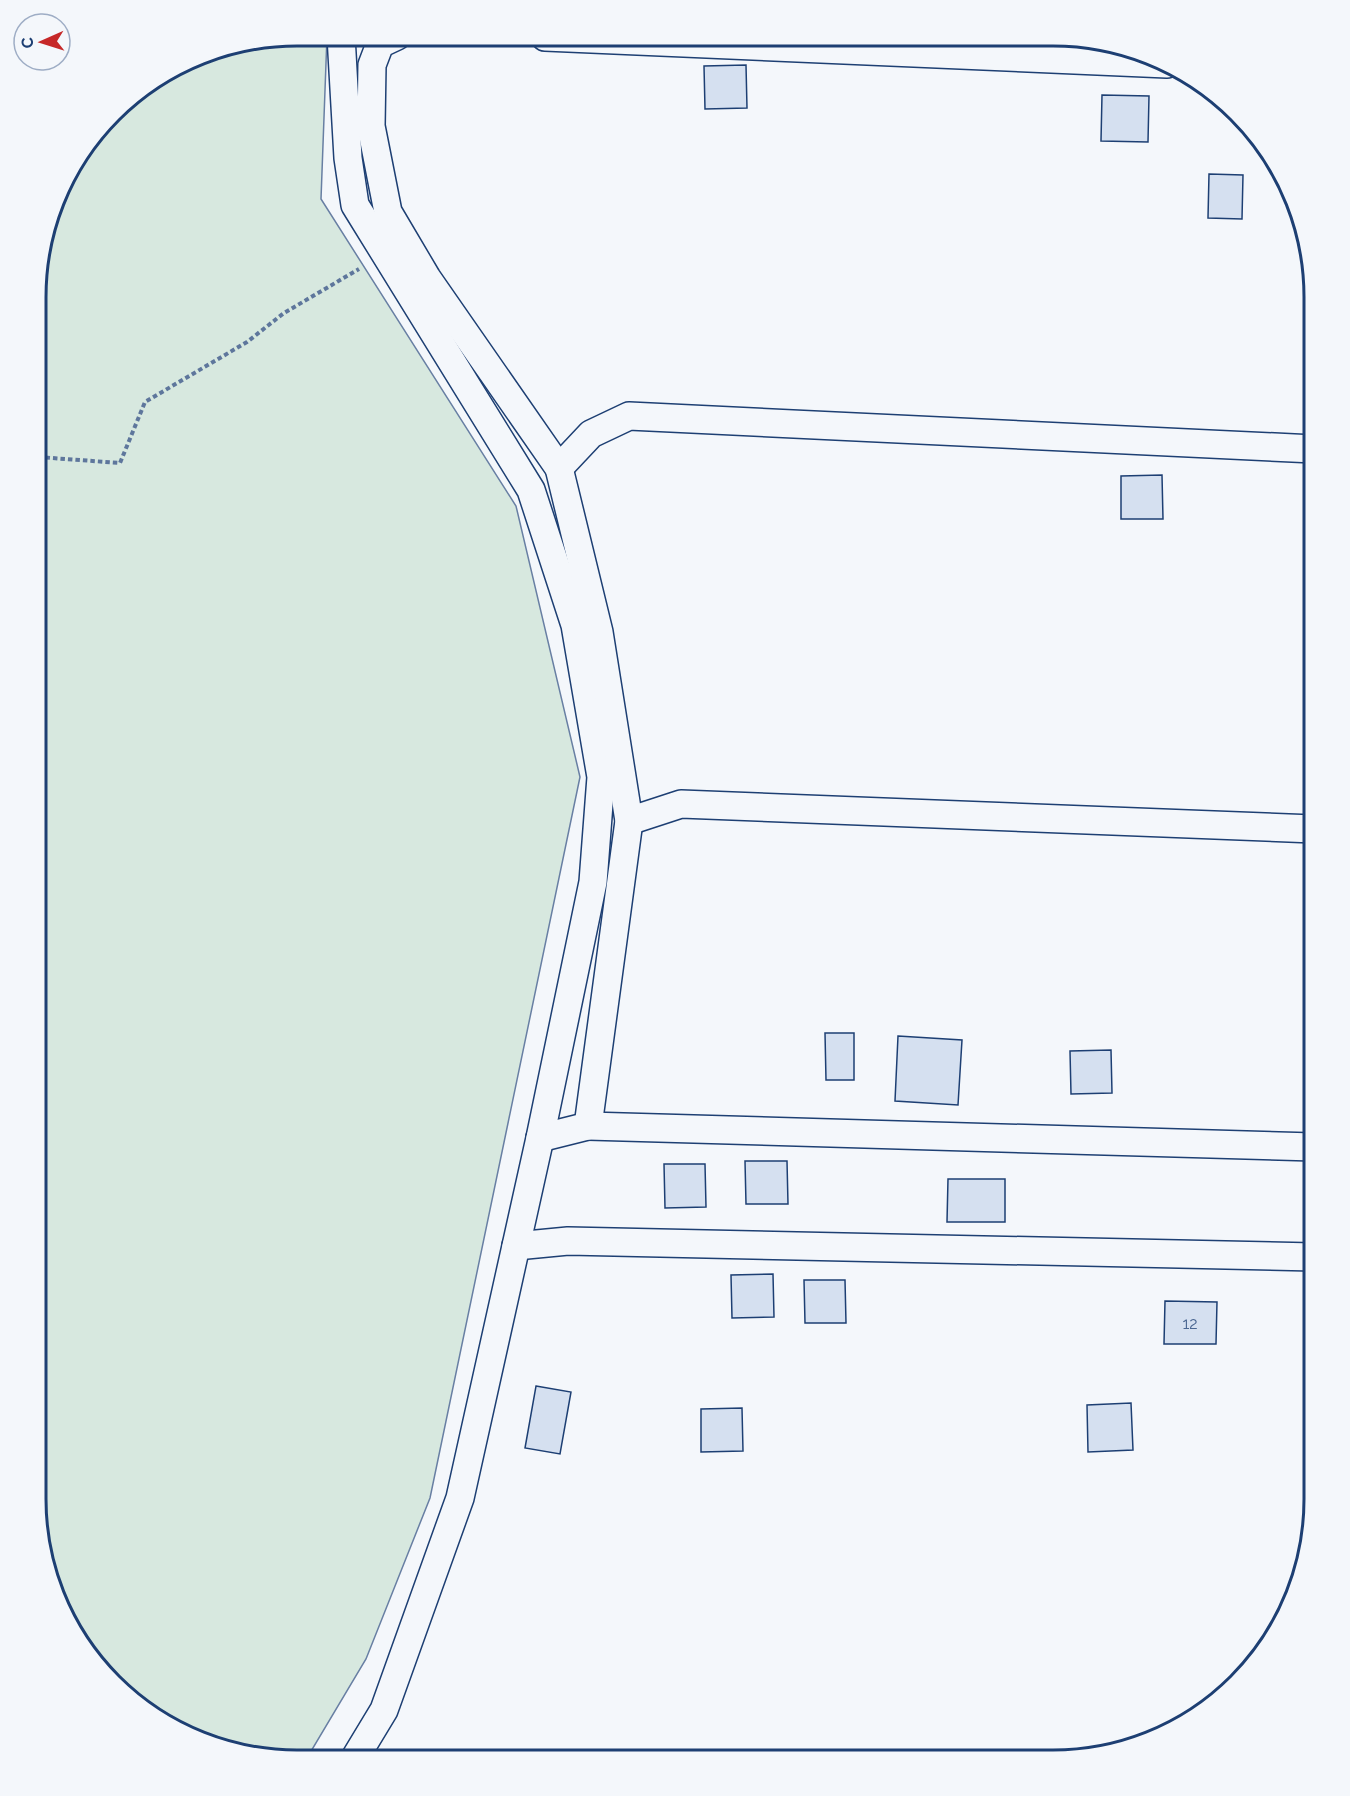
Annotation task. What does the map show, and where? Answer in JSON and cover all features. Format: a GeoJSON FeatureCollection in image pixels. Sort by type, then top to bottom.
{"type":"FeatureCollection","features":[{"type":"Feature","properties":{"kind":"street"},"geometry":{"type":"LineString","coordinates":[[342,46],[348,158],[355,205],[531,490],[575,625],[601,777],[593,882],[540,1138],[460,1498],[384,1710],[360,1750]]}},
{"type":"Feature","properties":{"kind":"street"},"geometry":{"type":"LineString","coordinates":[[379,46],[372,65],[371,126],[388,212],[427,278],[559,468],[599,632],[629,821],[588,1126]]}},
{"type":"Feature","properties":{"kind":"street"},"geometry":{"type":"LineString","coordinates":[[752,46],[1140,63]]}},
{"type":"Feature","properties":{"kind":"street"},"geometry":{"type":"LineString","coordinates":[[559,468],[591,434],[629,416],[1304,449]]}},
{"type":"Feature","properties":{"kind":"street"},"geometry":{"type":"LineString","coordinates":[[629,821],[681,804],[1304,829]]}},
{"type":"Feature","properties":{"kind":"street"},"geometry":{"type":"LineString","coordinates":[[540,1138],[588,1126],[1304,1147]]}},
{"type":"Feature","properties":{"kind":"street"},"geometry":{"type":"LineString","coordinates":[[516,1246],[568,1240],[1304,1257]]}},
{"type":"Feature","properties":{"kind":"path"},"geometry":{"type":"LineString","coordinates":[[46,458],[120,463],[145,402],[247,342],[284,313],[386,254]]}},
{"type":"Feature","properties":{"kind":"shaded area"},"geometry":{"type":"Polygon","coordinates":[[[298,46],[327,46],[321,199],[516,506],[580,777],[430,1498],[366,1659],[312,1750],[249,1745],[187,1724],[145,1698],[120,1676],[98,1651],[80,1624],[55,1563],[46,1498],[46,298],[51,249],[60,217],[80,172],[109,132],[145,98],[187,72],[217,60],[249,51],[298,46]]]}},
{"type":"Feature","properties":{"kind":"building"},"geometry":{"type":"Polygon","coordinates":[[[746,65],[747,108],[705,109],[704,66],[746,65]]]}},
{"type":"Feature","properties":{"kind":"building"},"geometry":{"type":"Polygon","coordinates":[[[1102,95],[1149,96],[1148,142],[1101,141],[1102,95]]]}},
{"type":"Feature","properties":{"kind":"building"},"geometry":{"type":"Polygon","coordinates":[[[1209,174],[1243,175],[1242,219],[1208,218],[1209,174]]]}},
{"type":"Feature","properties":{"kind":"building"},"geometry":{"type":"Polygon","coordinates":[[[1162,475],[1163,519],[1121,519],[1121,476],[1162,475]]]}},
{"type":"Feature","properties":{"kind":"building"},"geometry":{"type":"Polygon","coordinates":[[[825,1033],[854,1033],[854,1080],[826,1080],[825,1033]]]}},
{"type":"Feature","properties":{"kind":"building"},"geometry":{"type":"Polygon","coordinates":[[[898,1036],[962,1040],[958,1105],[895,1101],[898,1036]]]}},
{"type":"Feature","properties":{"kind":"building"},"geometry":{"type":"Polygon","coordinates":[[[1111,1050],[1112,1093],[1071,1094],[1070,1051],[1111,1050]]]}},
{"type":"Feature","properties":{"kind":"building"},"geometry":{"type":"Polygon","coordinates":[[[745,1161],[787,1161],[788,1204],[746,1204],[745,1161]]]}},
{"type":"Feature","properties":{"kind":"building"},"geometry":{"type":"Polygon","coordinates":[[[664,1164],[705,1164],[706,1207],[665,1208],[664,1164]]]}},
{"type":"Feature","properties":{"kind":"building"},"geometry":{"type":"Polygon","coordinates":[[[948,1179],[1005,1179],[1005,1222],[947,1222],[948,1179]]]}},
{"type":"Feature","properties":{"kind":"building"},"geometry":{"type":"Polygon","coordinates":[[[773,1274],[774,1317],[732,1318],[731,1275],[773,1274]]]}},
{"type":"Feature","properties":{"kind":"building"},"geometry":{"type":"Polygon","coordinates":[[[804,1280],[845,1280],[846,1323],[805,1323],[804,1280]]]}},
{"type":"Feature","properties":{"kind":"building"},"geometry":{"type":"Polygon","coordinates":[[[1165,1301],[1217,1302],[1216,1344],[1164,1344],[1165,1301]]]}},
{"type":"Feature","properties":{"kind":"building"},"geometry":{"type":"Polygon","coordinates":[[[536,1386],[571,1392],[560,1454],[525,1448],[536,1386]]]}},
{"type":"Feature","properties":{"kind":"building"},"geometry":{"type":"Polygon","coordinates":[[[1131,1403],[1133,1450],[1088,1452],[1087,1405],[1131,1403]]]}},
{"type":"Feature","properties":{"kind":"building"},"geometry":{"type":"Polygon","coordinates":[[[742,1408],[743,1451],[701,1452],[701,1409],[742,1408]]]}}]}
